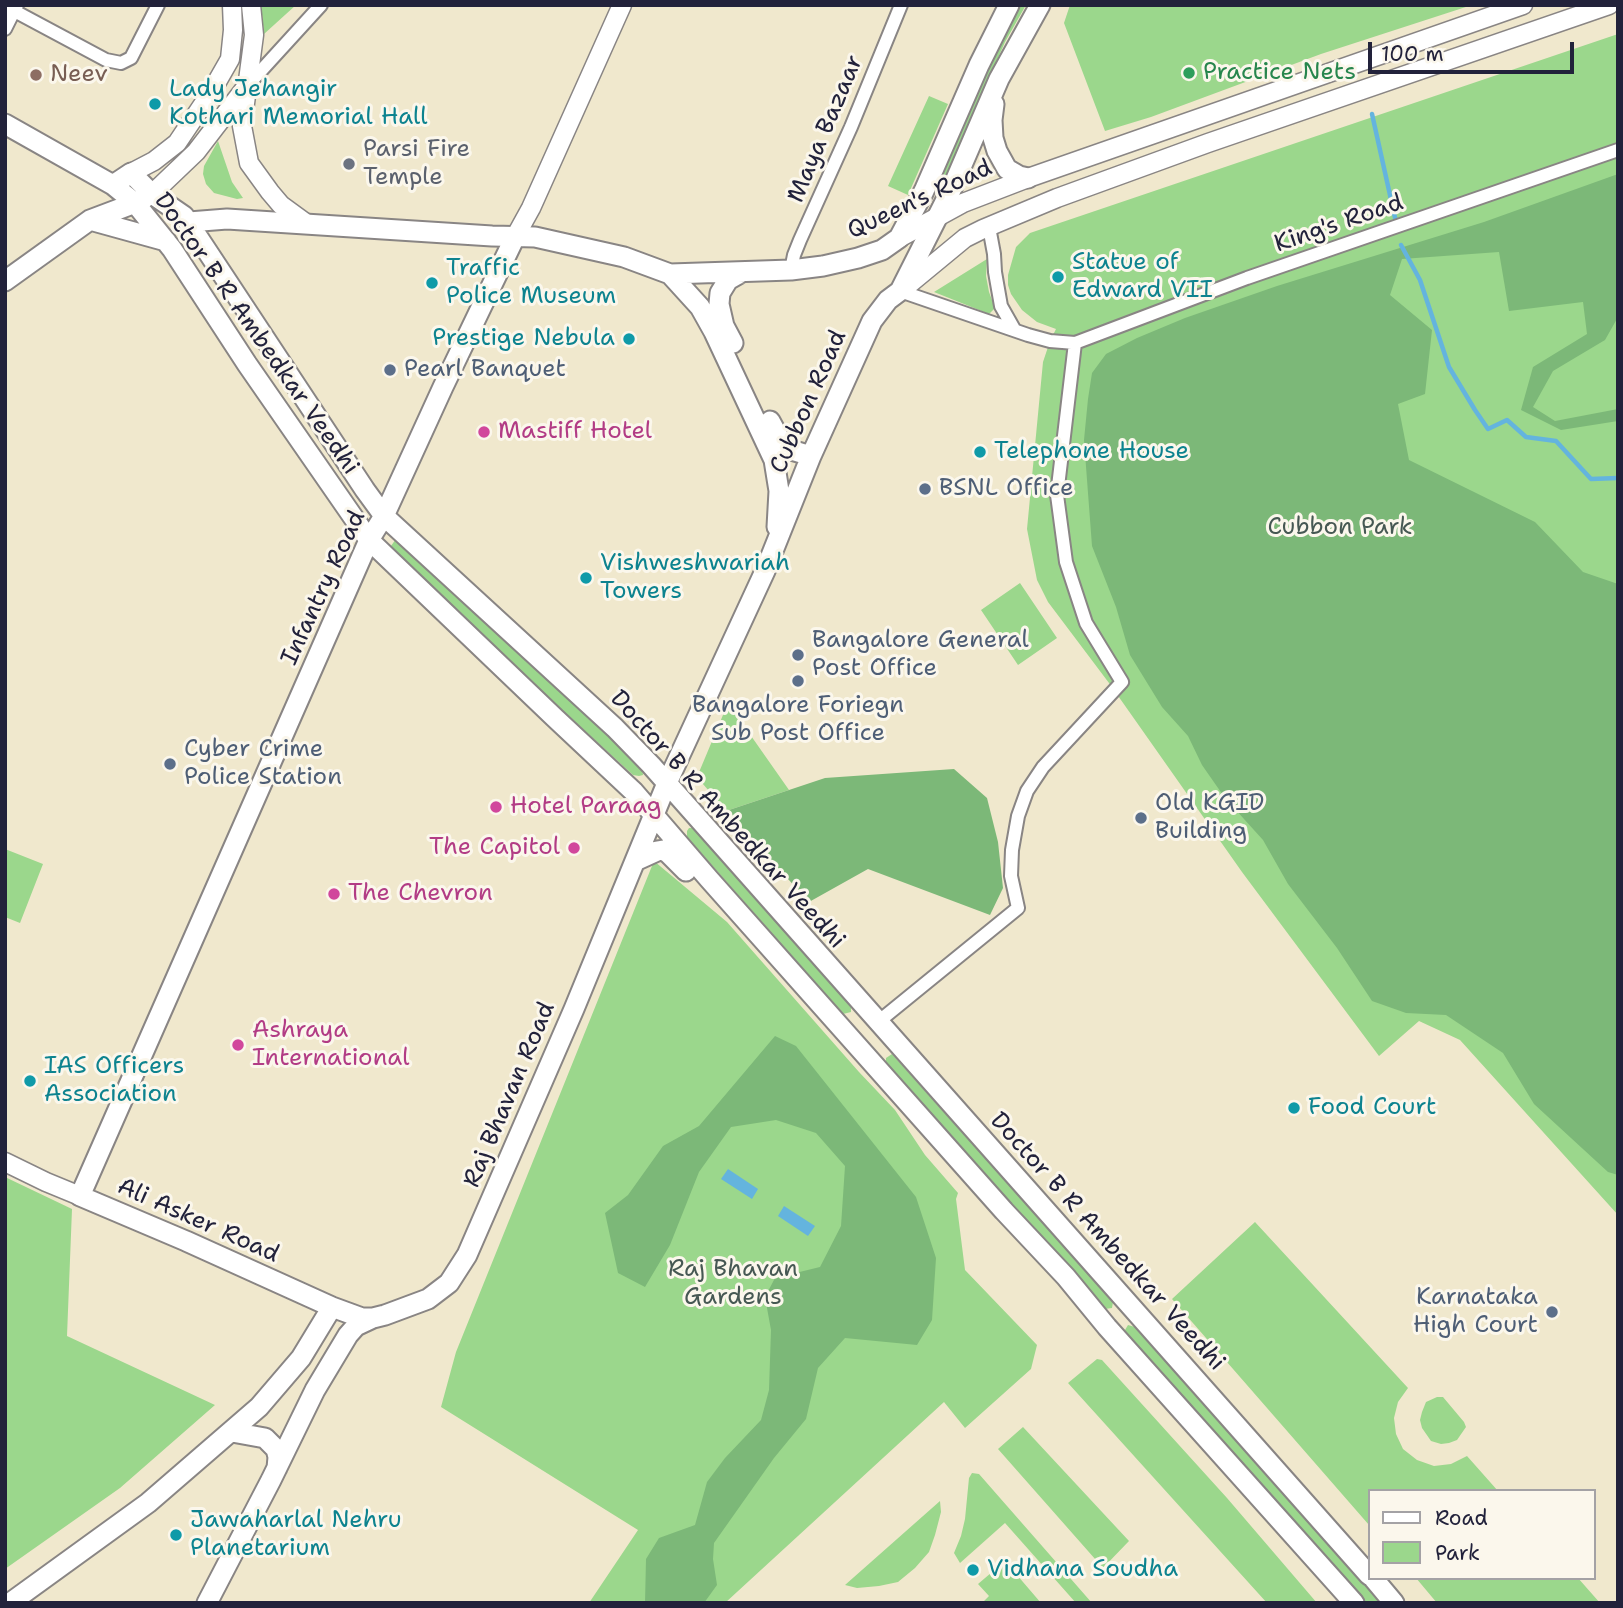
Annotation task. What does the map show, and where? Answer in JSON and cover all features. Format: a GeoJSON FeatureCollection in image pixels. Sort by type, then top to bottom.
{"type":"FeatureCollection","features":[{"type":"Feature","properties":{"kind":"main road"},"geometry":{"type":"LineString","coordinates":[[131,173],[154,161],[177,143],[210,94],[230,59],[232,5]]}},
{"type":"Feature","properties":{"kind":"main road"},"geometry":{"type":"LineString","coordinates":[[251,5],[254,35],[242,126],[249,163],[281,205],[307,224]]}},
{"type":"Feature","properties":{"kind":"main road","name":"Infantry Road"},"geometry":{"type":"LineString","coordinates":[[80,1196],[369,540],[384,516],[443,387],[531,208],[622,5]]}},
{"type":"Feature","properties":{"kind":"main road"},"geometry":{"type":"LineString","coordinates":[[899,238],[924,191],[979,65],[1009,5]]}},
{"type":"Feature","properties":{"kind":"main road","name":"Cubbon Road"},"geometry":{"type":"LineString","coordinates":[[900,291],[937,218],[999,79],[1040,5]]}},
{"type":"Feature","properties":{"kind":"main road","name":"Queen's Road"},"geometry":{"type":"LineString","coordinates":[[189,222],[227,219],[535,237],[624,257],[670,274],[791,270],[823,266],[882,250],[963,203],[1028,178],[1523,5]]}},
{"type":"Feature","properties":{"kind":"main road"},"geometry":{"type":"LineString","coordinates":[[986,228],[1056,198],[1208,143],[1609,5]]}},
{"type":"Feature","properties":{"kind":"main road"},"geometry":{"type":"LineString","coordinates":[[999,79],[992,120],[993,138],[1007,169],[1028,178]]}},
{"type":"Feature","properties":{"kind":"main road"},"geometry":{"type":"LineString","coordinates":[[90,220],[144,199],[196,152],[248,85]]}},
{"type":"Feature","properties":{"kind":"main road"},"geometry":{"type":"LineString","coordinates":[[5,124],[110,183],[97,213],[90,220],[5,281]]}},
{"type":"Feature","properties":{"kind":"main road","name":"Doctor B R Ambedkar Veedhi"},"geometry":{"type":"LineString","coordinates":[[110,183],[131,173],[166,241],[369,540],[634,792],[1354,1603]]}},
{"type":"Feature","properties":{"kind":"main road","name":"Doctor B R Ambedkar Veedhi"},"geometry":{"type":"LineString","coordinates":[[110,183],[184,216],[384,516],[615,728],[667,783],[1368,1573]]}},
{"type":"Feature","properties":{"kind":"main road"},"geometry":{"type":"LineString","coordinates":[[90,220],[166,241],[189,222]]}},
{"type":"Feature","properties":{"kind":"main road","name":"Cubbon Road"},"geometry":{"type":"LineString","coordinates":[[777,541],[811,456],[872,321],[888,300],[965,239],[986,228]]}},
{"type":"Feature","properties":{"kind":"main road"},"geometry":{"type":"LineString","coordinates":[[742,272],[728,280],[720,293],[719,304],[724,326],[780,441],[788,449],[811,456]]}},
{"type":"Feature","properties":{"kind":"main road"},"geometry":{"type":"LineString","coordinates":[[670,274],[700,307],[775,460],[779,491],[777,541]]}},
{"type":"Feature","properties":{"kind":"main road","name":"Raj Bhavan Road"},"geometry":{"type":"LineString","coordinates":[[207,1603],[315,1390],[340,1347],[356,1326],[428,1299],[449,1283],[467,1255],[574,1009],[667,783],[777,541]]}},
{"type":"Feature","properties":{"kind":"main road"},"geometry":{"type":"LineString","coordinates":[[635,861],[663,850],[688,873],[709,879]]}},
{"type":"Feature","properties":{"kind":"main road"},"geometry":{"type":"LineString","coordinates":[[843,1030],[878,1021]]}},
{"type":"Feature","properties":{"kind":"main road"},"geometry":{"type":"LineString","coordinates":[[867,1057],[878,1021]]}},
{"type":"Feature","properties":{"kind":"main road","name":"Ali Asker Road"},"geometry":{"type":"LineString","coordinates":[[5,1162],[332,1307],[362,1318],[373,1318]]}},
{"type":"Feature","properties":{"kind":"main road"},"geometry":{"type":"LineString","coordinates":[[10,1603],[148,1503],[259,1408],[310,1345],[332,1307]]}},
{"type":"Feature","properties":{"kind":"main road"},"geometry":{"type":"LineString","coordinates":[[232,1432],[265,1438],[276,1449],[277,1468]]}},
{"type":"Feature","properties":{"kind":"main road","name":"Doctor B R Ambedkar Veedhi"},"geometry":{"type":"LineString","coordinates":[[1374,1580],[1394,1603]]}},
{"type":"Feature","properties":{"kind":"street"},"geometry":{"type":"LineString","coordinates":[[5,29],[12,8],[106,60],[121,63],[131,58],[158,5]]}},
{"type":"Feature","properties":{"kind":"street"},"geometry":{"type":"LineString","coordinates":[[248,85],[321,5]]}},
{"type":"Feature","properties":{"kind":"street","name":"Maya Bazaar"},"geometry":{"type":"LineString","coordinates":[[791,270],[794,255],[901,5]]}},
{"type":"Feature","properties":{"kind":"street","name":"King's Road"},"geometry":{"type":"LineString","coordinates":[[1075,343],[1247,278],[1618,150]]}},
{"type":"Feature","properties":{"kind":"street"},"geometry":{"type":"LineString","coordinates":[[986,228],[994,254],[1001,306],[1014,329]]}},
{"type":"Feature","properties":{"kind":"street"},"geometry":{"type":"LineString","coordinates":[[878,1021],[1018,908],[1011,876],[1012,850],[1018,816],[1027,791],[1043,767],[1122,682],[1086,623],[1066,562],[1057,495],[1075,343],[1050,341],[900,291]]}},
{"type":"Feature","properties":{"kind":"green space"},"geometry":{"type":"Polygon","coordinates":[[[261,5],[296,5],[264,34],[261,5]]]}},
{"type":"Feature","properties":{"kind":"green space"},"geometry":{"type":"Polygon","coordinates":[[[1019,5],[1026,5],[1005,42],[945,178],[939,183],[1000,38],[1019,5]]]}},
{"type":"Feature","properties":{"kind":"green space","name":"Practice Nets"},"geometry":{"type":"Polygon","coordinates":[[[1070,5],[1472,5],[1321,54],[1151,117],[1105,131],[1064,23],[1070,5]]]}},
{"type":"Feature","properties":{"kind":"green space","name":"Cubbon Park"},"geometry":{"type":"Polygon","coordinates":[[[1618,34],[1618,1215],[1460,1040],[1419,1021],[1379,1056],[1242,872],[1109,683],[1048,602],[1037,580],[1027,529],[1043,362],[1056,329],[1037,322],[1022,310],[1011,294],[1008,275],[1016,247],[1030,233],[1618,34]]]}},
{"type":"Feature","properties":{"kind":"green space"},"geometry":{"type":"Polygon","coordinates":[[[929,96],[948,104],[908,195],[888,186],[929,96]]]}},
{"type":"Feature","properties":{"kind":"green space"},"geometry":{"type":"Polygon","coordinates":[[[218,141],[232,182],[243,198],[214,193],[206,184],[204,166],[218,141]]]}},
{"type":"Feature","properties":{"kind":"green space","name":"Cubbon Park"},"geometry":{"type":"Polygon","coordinates":[[[1618,174],[1618,317],[1605,340],[1553,371],[1533,407],[1555,421],[1618,409],[1618,421],[1561,430],[1521,410],[1533,367],[1587,334],[1583,302],[1509,311],[1499,252],[1402,259],[1390,295],[1432,330],[1425,394],[1398,404],[1409,460],[1535,522],[1583,572],[1618,584],[1618,1175],[1608,1172],[1534,1104],[1503,1053],[1446,1015],[1406,1013],[1372,1001],[1337,948],[1288,884],[1263,840],[1225,798],[1202,765],[1188,736],[1162,707],[1130,655],[1116,607],[1092,546],[1084,440],[1092,373],[1106,354],[1137,338],[1277,286],[1484,222],[1618,174]]]}},
{"type":"Feature","properties":{"kind":"green space"},"geometry":{"type":"Polygon","coordinates":[[[987,259],[986,276],[995,308],[989,314],[934,292],[987,259]]]}},
{"type":"Feature","properties":{"kind":"green space"},"geometry":{"type":"Polygon","coordinates":[[[396,539],[642,766],[643,775],[633,775],[388,550],[396,539]]]}},
{"type":"Feature","properties":{"kind":"green space"},"geometry":{"type":"Polygon","coordinates":[[[1020,583],[1057,638],[1018,665],[981,610],[1020,583]]]}},
{"type":"Feature","properties":{"kind":"green space"},"geometry":{"type":"Polygon","coordinates":[[[728,703],[789,790],[726,811],[697,777],[728,703]]]}},
{"type":"Feature","properties":{"kind":"green space"},"geometry":{"type":"Polygon","coordinates":[[[954,769],[987,798],[998,842],[1003,888],[990,915],[868,869],[809,902],[726,811],[825,778],[954,769]]]}},
{"type":"Feature","properties":{"kind":"green space"},"geometry":{"type":"Polygon","coordinates":[[[689,828],[694,828],[851,1005],[851,1012],[843,1014],[687,837],[689,828]]]}},
{"type":"Feature","properties":{"kind":"green space"},"geometry":{"type":"Polygon","coordinates":[[[5,849],[43,864],[20,923],[5,917],[5,849]]]}},
{"type":"Feature","properties":{"kind":"green space","name":"Raj Bhavan Gardens"},"geometry":{"type":"Polygon","coordinates":[[[654,861],[727,922],[895,1110],[925,1155],[958,1193],[956,1199],[965,1270],[1037,1345],[1031,1369],[965,1428],[944,1402],[725,1603],[589,1603],[638,1530],[441,1407],[456,1352],[654,861]]]}},
{"type":"Feature","properties":{"kind":"green space"},"geometry":{"type":"Polygon","coordinates":[[[775,1036],[796,1046],[916,1197],[936,1258],[932,1320],[917,1345],[845,1338],[818,1368],[806,1419],[774,1458],[714,1543],[713,1559],[717,1585],[704,1603],[645,1603],[646,1559],[659,1538],[695,1525],[707,1482],[725,1458],[761,1420],[769,1390],[771,1330],[765,1297],[775,1278],[820,1267],[841,1226],[845,1166],[816,1133],[776,1120],[731,1127],[699,1172],[670,1245],[645,1287],[618,1273],[605,1213],[628,1195],[663,1146],[699,1126],[775,1036]]]}},
{"type":"Feature","properties":{"kind":"green space"},"geometry":{"type":"Polygon","coordinates":[[[892,1054],[1111,1299],[1112,1308],[1105,1309],[1101,1306],[886,1063],[886,1058],[892,1054]]]}},
{"type":"Feature","properties":{"kind":"green space"},"geometry":{"type":"Polygon","coordinates":[[[5,1177],[72,1209],[67,1336],[215,1405],[120,1488],[5,1569],[5,1177]]]}},
{"type":"Feature","properties":{"kind":"green space"},"geometry":{"type":"Polygon","coordinates":[[[1255,1222],[1408,1388],[1398,1402],[1394,1418],[1396,1434],[1403,1449],[1417,1460],[1434,1466],[1451,1464],[1467,1456],[1496,1489],[1368,1489],[1368,1524],[1172,1299],[1255,1222]]]}},
{"type":"Feature","properties":{"kind":"green space"},"geometry":{"type":"Polygon","coordinates":[[[1128,1325],[1135,1327],[1383,1603],[1366,1603],[1127,1335],[1125,1330],[1128,1325]]]}},
{"type":"Feature","properties":{"kind":"green space"},"geometry":{"type":"Polygon","coordinates":[[[1097,1359],[1102,1360],[1227,1498],[1317,1603],[1267,1603],[1068,1383],[1097,1359]]]}},
{"type":"Feature","properties":{"kind":"green space"},"geometry":{"type":"Polygon","coordinates":[[[1443,1397],[1466,1427],[1457,1440],[1449,1443],[1431,1441],[1422,1428],[1420,1420],[1426,1402],[1443,1397]]]}},
{"type":"Feature","properties":{"kind":"green space"},"geometry":{"type":"Polygon","coordinates":[[[1023,1427],[1129,1541],[1103,1568],[998,1449],[1023,1427]]]}},
{"type":"Feature","properties":{"kind":"green space"},"geometry":{"type":"Polygon","coordinates":[[[972,1473],[979,1474],[1092,1603],[1076,1603],[1005,1523],[960,1563],[954,1553],[965,1519],[969,1478],[972,1473]]]}},
{"type":"Feature","properties":{"kind":"green space"},"geometry":{"type":"Polygon","coordinates":[[[940,1501],[941,1512],[929,1552],[915,1568],[898,1582],[857,1588],[845,1585],[940,1501]]]}},
{"type":"Feature","properties":{"kind":"green space"},"geometry":{"type":"Polygon","coordinates":[[[1005,1561],[1041,1603],[982,1603],[989,1596],[978,1584],[1005,1561]]]}},
{"type":"Feature","properties":{"kind":"green space"},"geometry":{"type":"Polygon","coordinates":[[[1418,1580],[1580,1580],[1600,1603],[1437,1603],[1418,1580]]]}},
{"type":"Feature","properties":{"kind":"water"},"geometry":{"type":"Polygon","coordinates":[[[728,1169],[758,1189],[752,1199],[721,1179],[728,1169]]]}},
{"type":"Feature","properties":{"kind":"water"},"geometry":{"type":"Polygon","coordinates":[[[784,1206],[815,1226],[808,1236],[778,1216],[784,1206]]]}},
{"type":"Feature","properties":{"kind":"waterway"},"geometry":{"type":"LineString","coordinates":[[1372,114],[1396,222]]}},
{"type":"Feature","properties":{"kind":"waterway"},"geometry":{"type":"LineString","coordinates":[[1401,245],[1420,280],[1449,367],[1488,429],[1507,420],[1526,437],[1556,441],[1591,479],[1618,478]]}},
{"type":"Feature","properties":{"kind":"place","name":"Practice Nets"},"geometry":{"type":"Point","coordinates":[1189,73]}},
{"type":"Feature","properties":{"kind":"place","name":"Neev"},"geometry":{"type":"Point","coordinates":[36,75]}},
{"type":"Feature","properties":{"kind":"place","name":"Lady Jehangir Kothari Memorial Hall"},"geometry":{"type":"Point","coordinates":[155,104]}},
{"type":"Feature","properties":{"kind":"place","name":"Parsi Fire Temple"},"geometry":{"type":"Point","coordinates":[349,164]}},
{"type":"Feature","properties":{"kind":"place","name":"Statue of Edward VII"},"geometry":{"type":"Point","coordinates":[1058,277]}},
{"type":"Feature","properties":{"kind":"place","name":"Traffic Police Museum"},"geometry":{"type":"Point","coordinates":[432,283]}},
{"type":"Feature","properties":{"kind":"place","name":"Prestige Nebula"},"geometry":{"type":"Point","coordinates":[629,339]}},
{"type":"Feature","properties":{"kind":"place","name":"Pearl Banquet"},"geometry":{"type":"Point","coordinates":[390,370]}},
{"type":"Feature","properties":{"kind":"place","name":"Mastiff Hotel"},"geometry":{"type":"Point","coordinates":[484,432]}},
{"type":"Feature","properties":{"kind":"place","name":"Telephone House"},"geometry":{"type":"Point","coordinates":[980,452]}},
{"type":"Feature","properties":{"kind":"place","name":"BSNL Office"},"geometry":{"type":"Point","coordinates":[925,489]}},
{"type":"Feature","properties":{"kind":"place","name":"Vishweshwariah Towers"},"geometry":{"type":"Point","coordinates":[586,578]}},
{"type":"Feature","properties":{"kind":"place","name":"Bangalore General Post Office"},"geometry":{"type":"Point","coordinates":[798,655]}},
{"type":"Feature","properties":{"kind":"place","name":"Bangalore Foriegn Sub Post Office"},"geometry":{"type":"Point","coordinates":[798,681]}},
{"type":"Feature","properties":{"kind":"place","name":"Cyber Crime Police Station"},"geometry":{"type":"Point","coordinates":[170,764]}},
{"type":"Feature","properties":{"kind":"place","name":"Hotel Paraag"},"geometry":{"type":"Point","coordinates":[496,807]}},
{"type":"Feature","properties":{"kind":"place","name":"Old KGID Building"},"geometry":{"type":"Point","coordinates":[1141,818]}},
{"type":"Feature","properties":{"kind":"place","name":"The Capitol"},"geometry":{"type":"Point","coordinates":[574,848]}},
{"type":"Feature","properties":{"kind":"place","name":"The Chevron"},"geometry":{"type":"Point","coordinates":[334,894]}},
{"type":"Feature","properties":{"kind":"place","name":"Ashraya International"},"geometry":{"type":"Point","coordinates":[238,1045]}},
{"type":"Feature","properties":{"kind":"place","name":"IAS Officers Association"},"geometry":{"type":"Point","coordinates":[30,1081]}},
{"type":"Feature","properties":{"kind":"place","name":"Food Court"},"geometry":{"type":"Point","coordinates":[1294,1108]}},
{"type":"Feature","properties":{"kind":"place","name":"Karnataka High Court"},"geometry":{"type":"Point","coordinates":[1552,1312]}},
{"type":"Feature","properties":{"kind":"place","name":"Jawaharlal Nehru Planetarium"},"geometry":{"type":"Point","coordinates":[176,1535]}},
{"type":"Feature","properties":{"kind":"place","name":"Vidhana Soudha"},"geometry":{"type":"Point","coordinates":[973,1570]}}]}
